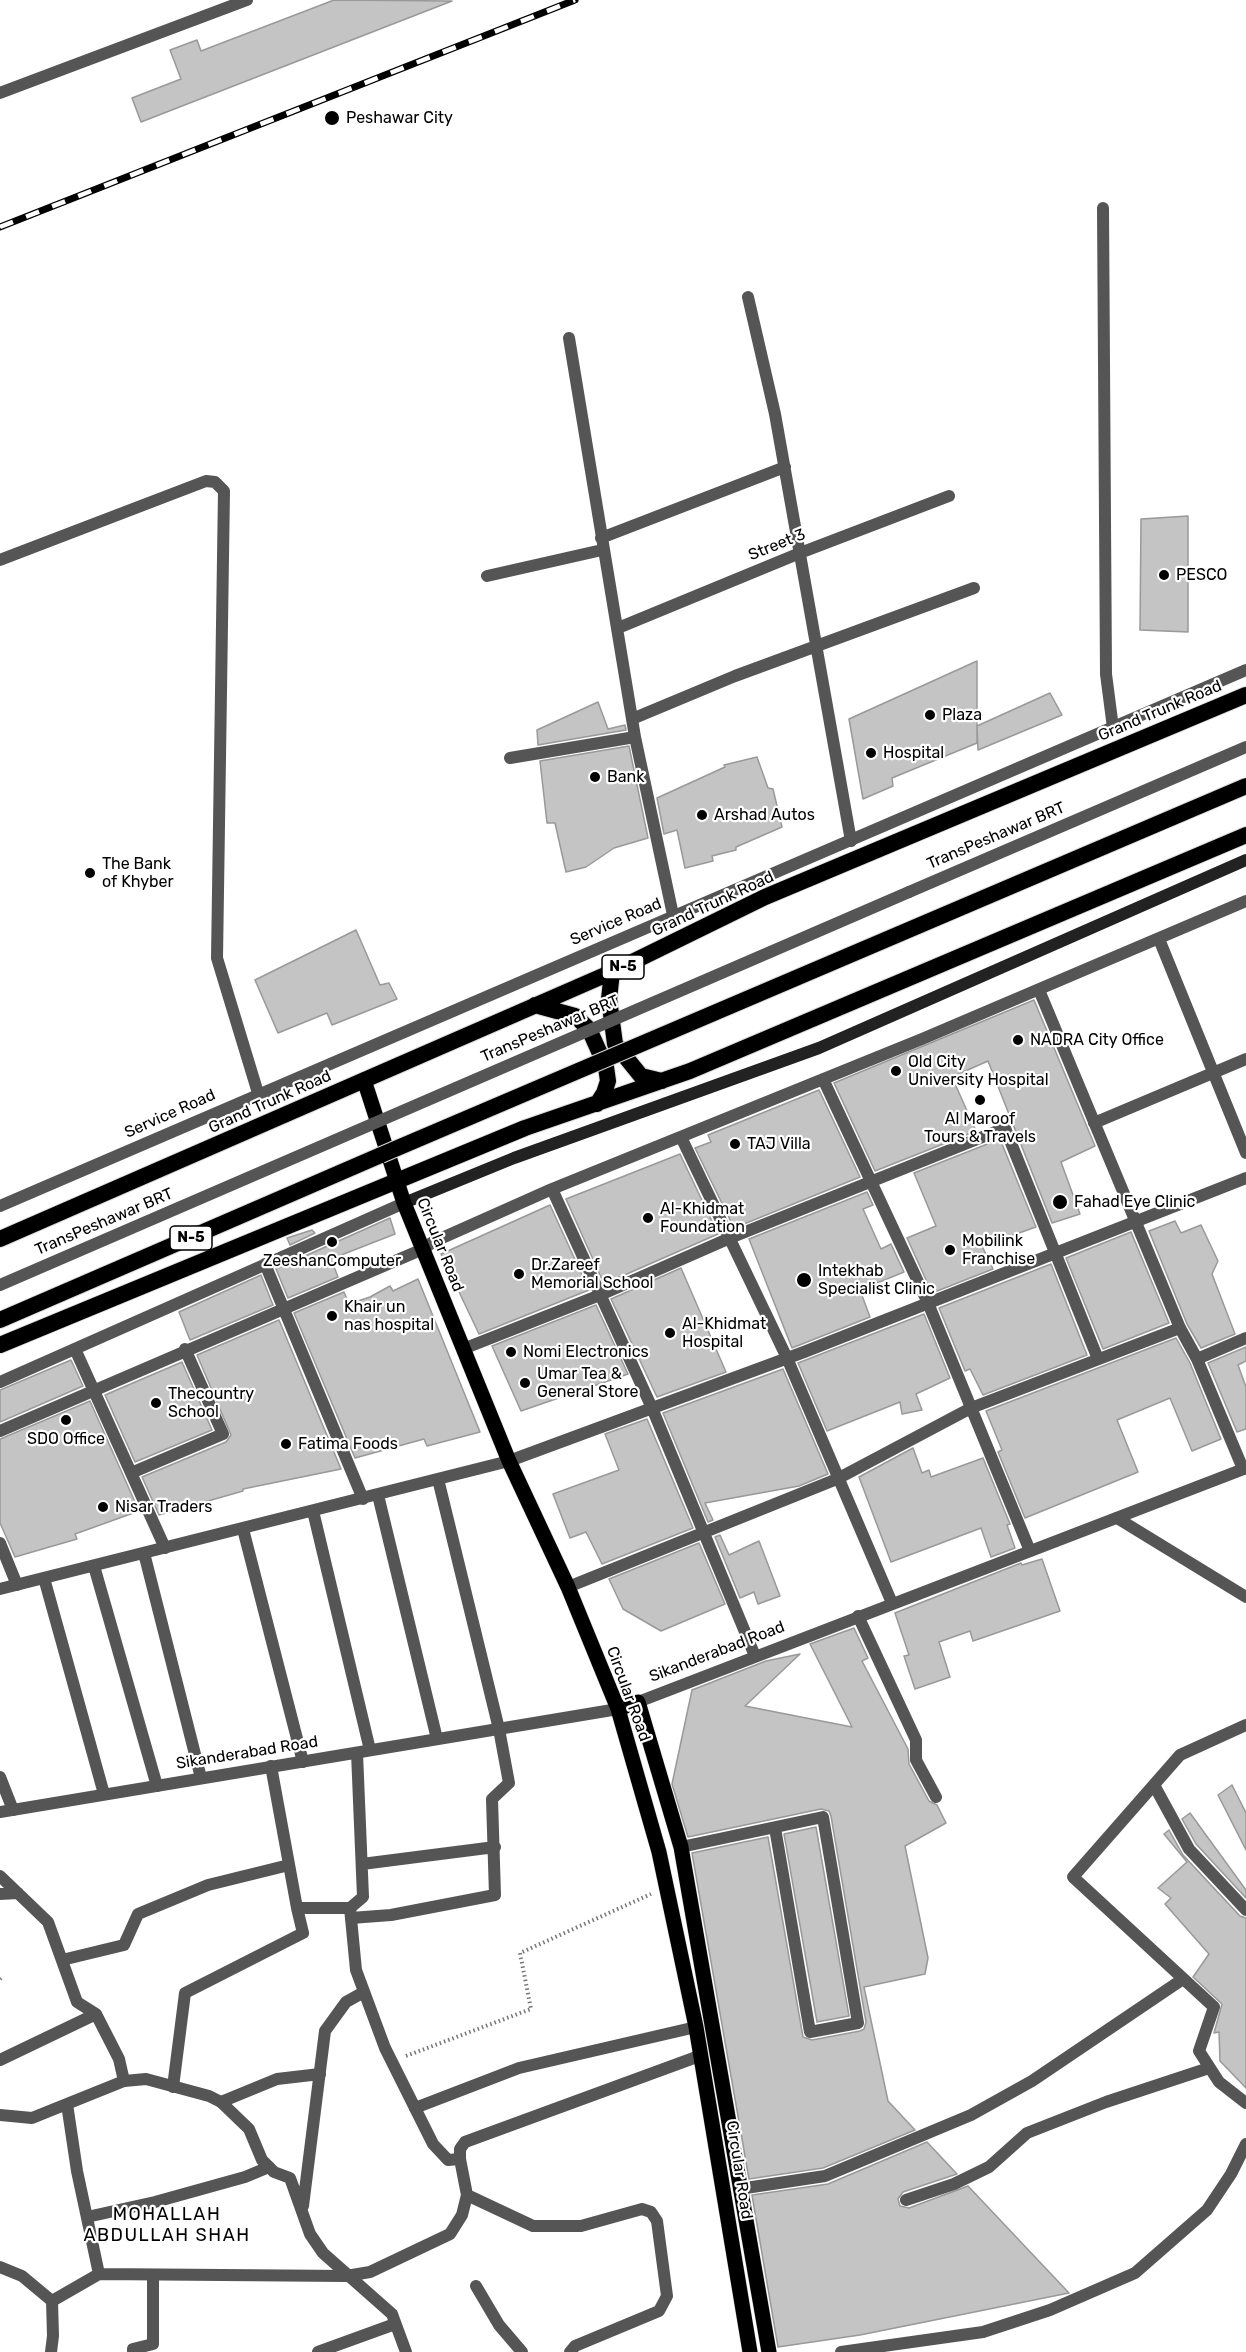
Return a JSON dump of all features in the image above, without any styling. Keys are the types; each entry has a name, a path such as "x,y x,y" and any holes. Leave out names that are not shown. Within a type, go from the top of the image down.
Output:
{"highway":[{"name":"Grand Trunk Road","path":"0,1239 612,972 765,897 1246,695"},
{"name":"N-5","path":"0,1320 1246,786"},
{"path":"0,1345 525,1128 662,1081 1246,835"},
{"path":"612,972 609,999 615,1044 640,1076 662,1081"},
{"path":"535,1005 575,1016 589,1029 602,1057 608,1081 597,1104"}],"main road":[{"path":"404,1203 514,1158 819,1048 1246,860"},
{"name":"Circular Road","path":"364,1080 404,1203 509,1461 568,1587 618,1709 666,1888 702,2055 750,2352"},
{"path":"638,1702 681,1847 769,2352"},
{"name":"Sikanderabad Road","path":"618,1709 638,1702"}],"street":[{"path":"0,93 247,0"},
{"path":"1103,208 1106,674 1113,728"},
{"path":"748,297 785,467 851,841"},
{"path":"569,338 635,737 673,915"},
{"path":"487,576 602,544 785,467"},
{"path":"0,560 206,481 215,482 224,491 217,958 258,1093"},
{"name":"Street 3","path":"618,628 800,552 949,495"},
{"path":"632,719 817,646 974,588"},
{"name":"Service Road","path":"0,1206 258,1093 1246,670"},
{"path":"510,758 635,737"},
{"name":"TransPeshawar BRT","path":"0,1285 1246,747"},
{"path":"0,1431 185,1349 423,1249 433,1242 552,1190 1039,990 1246,902"},
{"path":"1159,939 1246,1153"},
{"path":"1039,990 1180,1328 1197,1359 1245,1469"},
{"path":"1094,1123 1246,1059"},
{"path":"823,1079 928,1303 1030,1551"},
{"path":"463,1349 600,1295 730,1238 1005,1128 1057,1251 1098,1359"},
{"path":"681,1137 787,1358 892,1603"},
{"path":"0,1589 509,1461 787,1358 1246,1178"},
{"path":"552,1190 652,1408 755,1656"},
{"path":"0,1382 404,1203"},
{"path":"265,1264 363,1499"},
{"path":"568,1587 837,1479 971,1408 1180,1328"},
{"path":"1197,1359 1246,1338"},
{"path":"75,1349 165,1548"},
{"path":"131,1473 223,1434 185,1349"},
{"name":"Sikanderabad Road","path":"638,1702 1245,1469"},
{"path":"297,1908 392,1915 495,1895 492,1799 509,1783 499,1729 438,1479"},
{"path":"378,1495 437,1739"},
{"path":"313,1511 370,1750"},
{"path":"1118,1518 1246,1597"},
{"path":"243,1528 303,1762"},
{"path":"0,1543 17,1585"},
{"path":"144,1553 201,1778"},
{"path":"94,1566 157,1786"},
{"path":"44,1578 104,1794"},
{"path":"858,1616 916,1740 916,1760 936,1797"},
{"name":"Sikanderabad Road","path":"0,1812 618,1709"},
{"path":"1246,1725 1180,1755 1073,1877 1214,2007 1199,2051 1219,2082 1246,2103"},
{"path":"357,1752 363,1897 351,1913 356,1970 392,2062 434,2144 448,2160 460,2159"},
{"path":"173,2087 185,1993 303,1933 271,1766"},
{"path":"0,1777 13,1810"},
{"path":"1154,1785 1189,1849 1246,1910"},
{"path":"681,1847 823,1817 858,2023 810,2032 775,1828"},
{"path":"362,1864 495,1847"},
{"path":"62,1960 124,1945 138,1914 208,1885 289,1865"},
{"path":"0,1876 48,1922 77,2002 96,2014 119,2059 124,2082"},
{"path":"0,1894 18,1893"},
{"path":"739,2189 825,2176 971,2115 1032,2081 1183,1979"},
{"path":"302,2210 325,2031 346,2002 364,1992"},
{"path":"0,2060 96,2014"},
{"path":"416,2108 519,2068 696,2027"},
{"path":"52,2301 99,2274 346,2276 370,2272 450,2234 462,2215 467,2195 460,2159 460,2149 465,2142 702,2055"},
{"path":"906,2200 954,2184 989,2167 1027,2133 1106,2102 1209,2068"},
{"path":"221,2102 278,2079 320,2074"},
{"path":"0,2115 32,2118 124,2082 146,2079 221,2102 249,2129 262,2160 269,2167 290,2178 310,2234 323,2253 346,2276 392,2314 406,2352"},
{"path":"67,2104 99,2274"},
{"path":"841,2352 982,2332 1050,2310 1135,2273 1207,2210 1231,2174 1246,2144"},
{"path":"87,2217 155,2202 245,2177 269,2167"},
{"path":"467,2195 533,2226 581,2226 642,2209 651,2212 657,2220 667,2296 659,2311 575,2346 570,2352"},
{"path":"0,2267 22,2276 52,2301 54,2336 51,2352"},
{"path":"133,2352 133,2349 153,2344 153,2275"},
{"path":"476,2286 499,2325 521,2352"},
{"path":"318,2352 395,2324"}],"path":[{"path":"392,2062 531,2009 520,1953 666,1888"}],"building":[{"path":"334,0 452,1 141,122 132,98 181,79 170,50 197,40 201,51"},
{"name":"PESCO","path":"1188,516 1188,632 1140,630 1141,519"},
{"name":"Plaza","path":"977,661 977,743 892,778 893,786 863,799 849,719"},
{"name":"Plaza","path":"1050,693 1062,715 978,750 977,726"},
{"path":"598,702 608,729 625,725 626,730 538,745 537,730"},
{"name":"Bank","path":"629,746 648,838 614,848 586,867 566,872 555,823 547,823 540,761"},
{"path":"757,757 768,788 773,789 782,827 736,847 736,850 712,856 713,861 685,868 677,830 664,834 657,798 725,767 724,765"},
{"path":"356,930 380,985 389,983 397,999 332,1025 327,1013 278,1033 255,980"},
{"path":"1034,1000 1095,1146 1061,1162 1080,1214 1052,1223 988,1061 952,1077 976,1131 875,1171 834,1083"},
{"path":"819,1090 860,1177 734,1228 695,1148 711,1142 708,1135"},
{"path":"1000,1139 1036,1227 982,1246 993,1269 932,1293 907,1238 936,1226 914,1173"},
{"name":"Al-Khidmat Foundation","path":"680,1154 718,1234 604,1284 566,1199"},
{"path":"867,1192 873,1205 863,1209 881,1249 891,1244 904,1272 860,1290 870,1317 792,1348 749,1239"},
{"name":"Dr.Zareef Memorial School","path":"550,1205 589,1290 479,1334 441,1254"},
{"path":"390,1218 395,1234 331,1259 338,1277 288,1298 276,1269"},
{"path":"1175,1221 1181,1233 1201,1225 1218,1261 1212,1274 1235,1334 1201,1348 1187,1324 1149,1231"},
{"path":"312,1230 315,1233 290,1245 287,1238"},
{"path":"1131,1232 1169,1323 1103,1349 1066,1258"},
{"path":"1051,1264 1087,1355 983,1395 970,1369 965,1371 939,1308"},
{"name":"Al-Khidmat Hospital","path":"681,1268 726,1372 657,1397 611,1299"},
{"path":"261,1275 273,1305 190,1340 179,1312"},
{"path":"418,1279 480,1432 427,1446 424,1439 355,1458 294,1313 344,1292 349,1304 370,1297 390,1286 393,1291"},
{"path":"596,1305 628,1374 521,1411 492,1346"},
{"path":"924,1314 950,1378 916,1394 922,1410 902,1414 900,1402 827,1431 798,1363"},
{"path":"279,1320 341,1469 243,1489 243,1491 159,1515 142,1477 226,1442 231,1435 197,1355"},
{"path":"1176,1338 1190,1363 1221,1439 1192,1451 1170,1398 1117,1420 1138,1472 1025,1518 998,1452 1002,1450 986,1411"},
{"path":"1246,1347 1246,1361 1238,1365 1246,1387 1246,1429 1237,1432 1208,1363"},
{"path":"71,1360 83,1386 0,1422 0,1390"},
{"name":"Thecountry School","path":"182,1362 212,1430 135,1462 105,1395"},
{"path":"783,1369 828,1474 799,1486 705,1503 713,1520 708,1522 663,1413"},
{"path":"90,1401 139,1511 75,1534 77,1539 15,1557 0,1523 0,1439"},
{"path":"647,1419 693,1528 602,1564 586,1532 570,1538 553,1494 619,1470 605,1434"},
{"path":"913,1448 922,1473 929,1470 931,1477 983,1458 1010,1524 1007,1525 1015,1548 991,1557 981,1528 891,1562 859,1477"},
{"path":"720,1535 729,1555 759,1541 780,1596 758,1604 754,1592 740,1598 715,1537"},
{"path":"699,1543 725,1604 661,1631 623,1609 609,1579"},
{"path":"1042,1559 1060,1611 973,1641 970,1631 939,1642 950,1677 915,1689 904,1656 909,1655 895,1613 1021,1563 1022,1565"},
{"path":"854,1628 868,1658 862,1661 908,1749 909,1764 929,1801 937,1805 946,1823 905,1846 928,1958 925,1974 864,1987 888,2101 915,2130 823,2168 749,2179 692,1853 768,1837 803,2037 812,2040 860,2031 864,2029 866,2022 831,1816 829,1811 821,1809 688,1837 672,1784 692,1690 766,1661 800,1654 745,1706 852,1727 810,1644"},
{"path":"1232,1785 1246,1813 1246,1850 1218,1795"},
{"path":"1190,1813 1246,1890 1246,1898 1196,1844 1182,1819"},
{"path":"816,1827 849,2016 817,2022 784,1834"},
{"path":"1169,1830 1183,1855 1240,1916 1246,1918 1246,2088 1220,2061 1219,2032 1214,2033 1222,2004 1193,1977 1209,1954 1165,1904 1171,1898 1158,1888 1187,1862 1164,1834"},
{"path":"927,2142 957,2174 903,2192 898,2199 900,2206 909,2208 968,2186 1069,2293 860,2335 778,2347 752,2195 828,2184"}],"railway":[{"path":"0,227 575,0"}],"place":[{"name":"Peshawar City","path":"332,118"},
{"name":"PESCO","path":"1164,575"},
{"name":"Plaza","path":"930,715"},
{"name":"Hospital","path":"871,753"},
{"name":"Bank","path":"595,777"},
{"name":"Arshad Autos","path":"702,815"},
{"name":"The Bank of Khyber","path":"90,873"},
{"name":"NADRA City Office","path":"1018,1040"},
{"name":"Old City University Hospital","path":"896,1071"},
{"name":"Al Maroof Tours & Travels","path":"980,1100"},
{"name":"TAJ Villa","path":"735,1144"},
{"name":"Fahad Eye Clinic","path":"1060,1202"},
{"name":"Al-Khidmat Foundation","path":"648,1218"},
{"name":"ZeeshanComputer","path":"332,1242"},
{"name":"Mobilink Franchise","path":"950,1250"},
{"name":"Dr.Zareef Memorial School","path":"519,1274"},
{"name":"Intekhab Specialist Clinic","path":"804,1280"},
{"name":"Khair un nas hospital","path":"332,1316"},
{"name":"Al-Khidmat Hospital","path":"670,1333"},
{"name":"Nomi Electronics","path":"511,1352"},
{"name":"Umar Tea & General Store","path":"525,1383"},
{"name":"Thecountry School","path":"156,1403"},
{"name":"SDO Office","path":"66,1420"},
{"name":"Fatima Foods","path":"286,1444"},
{"name":"Nisar Traders","path":"103,1507"}],"district":[{"name":"MOHALLAH ABDULLAH SHAH","path":"167,2225"}]}
